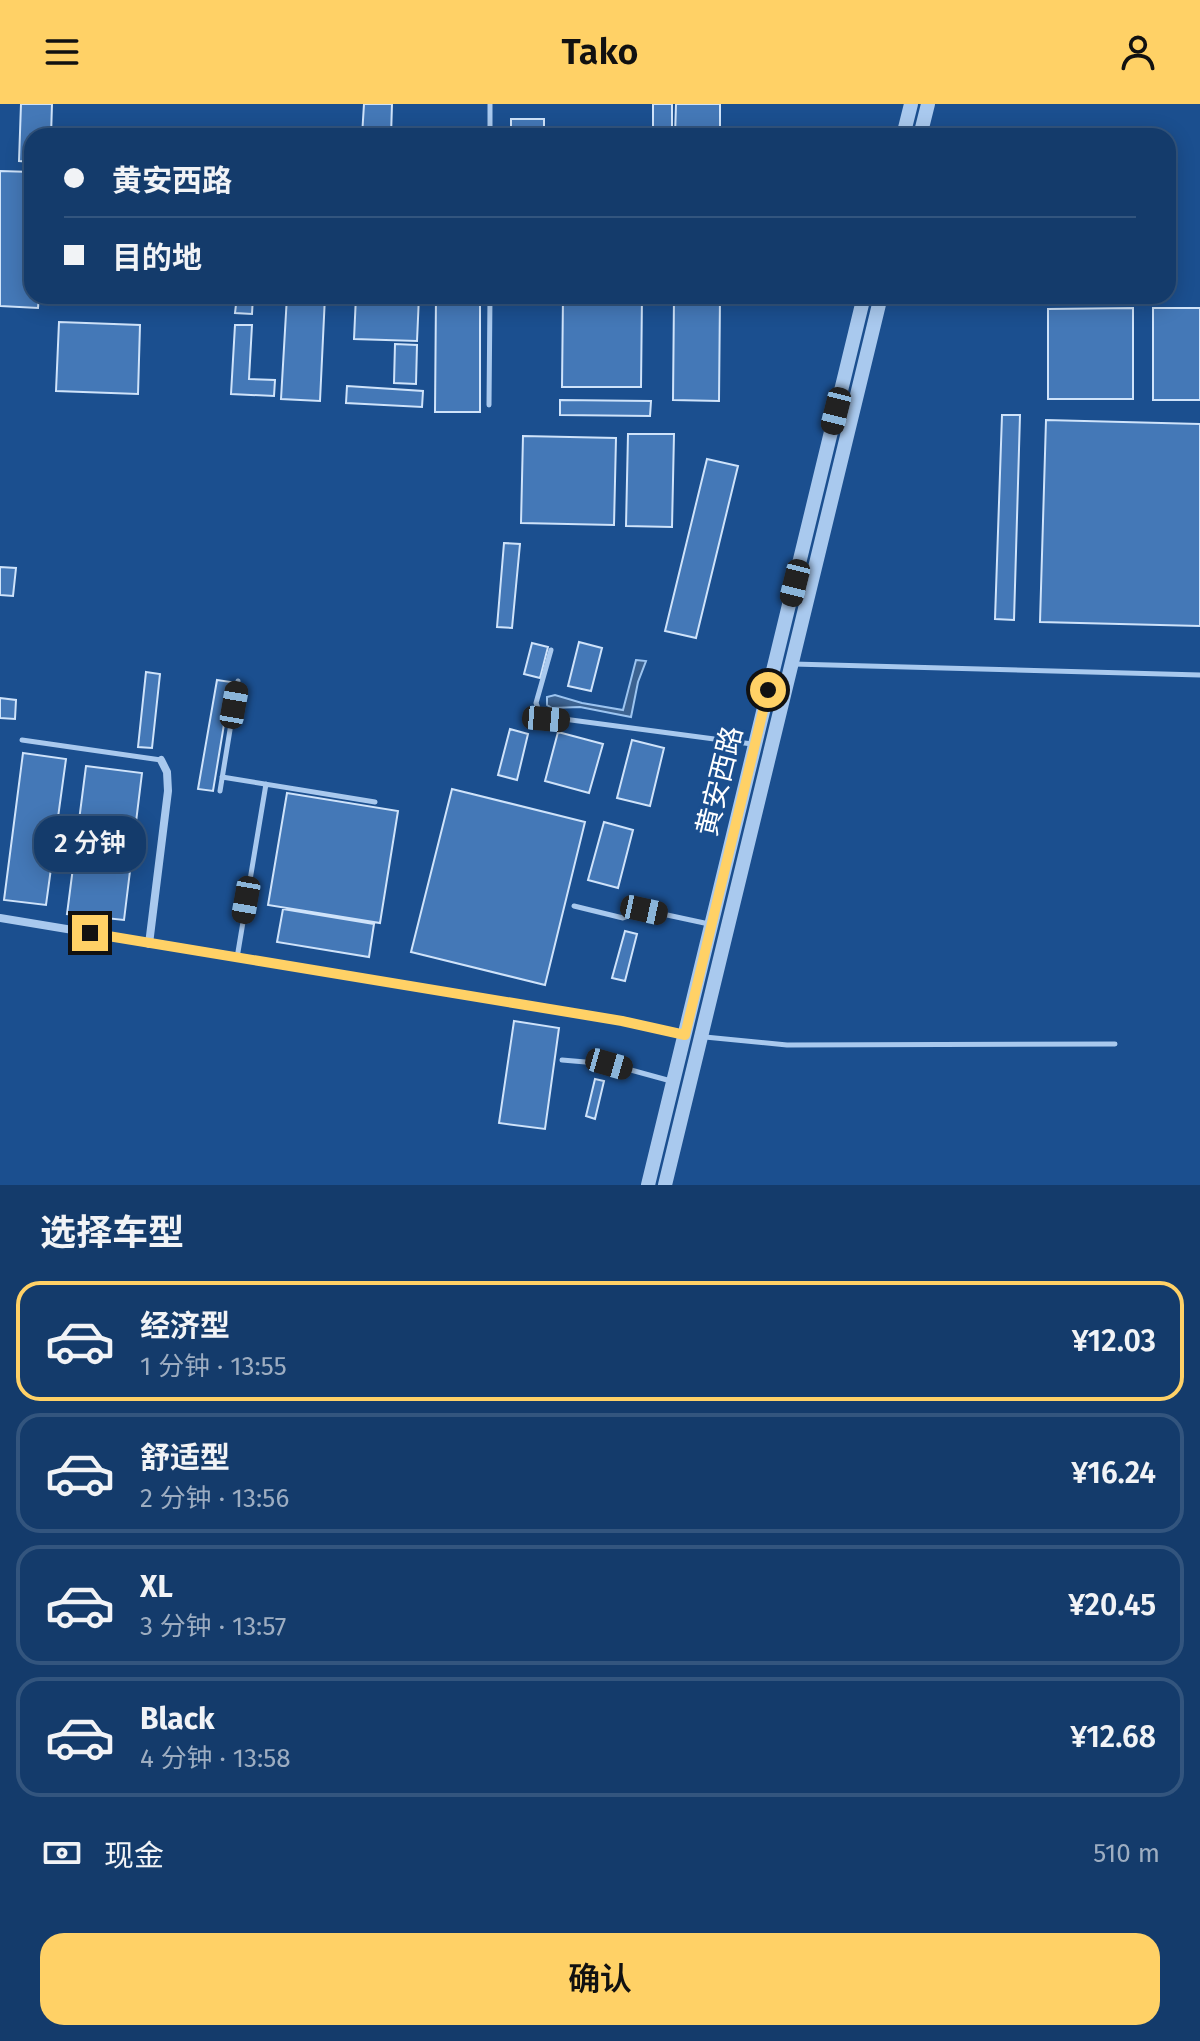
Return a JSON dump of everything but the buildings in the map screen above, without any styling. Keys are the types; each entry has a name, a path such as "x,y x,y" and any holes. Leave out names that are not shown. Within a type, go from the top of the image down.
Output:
{"street":[{"path":"905,128 911,104"},
{"path":"922,128 928,104"},
{"name":"黄安西路","path":"648,1185 862,304"},
{"name":"黄安西路","path":"665,1185 879,304"},
{"path":"149,944 168,791 167,772 161,760"},
{"path":"0,918 622,1021 685,1035"}],"lane":[{"path":"490,104 490,128"},
{"path":"489,405 490,304"},
{"path":"551,650 536,703 541,716 755,744"},
{"path":"792,664 1200,675"},
{"path":"220,791 238,681"},
{"path":"22,740 161,760"},
{"path":"222,777 375,802"},
{"path":"237,959 266,784"},
{"path":"574,906 623,918 644,910 711,924"},
{"path":"701,1037 787,1045 1115,1044"},
{"path":"562,1060 609,1064 673,1082"}],"water":[{"path":"636,660 646,661 631,717 580,707 552,708 547,705 547,697 555,695 623,710"}],"route":[{"path":"90,933 622,1021 685,1035 768,690"}]}
